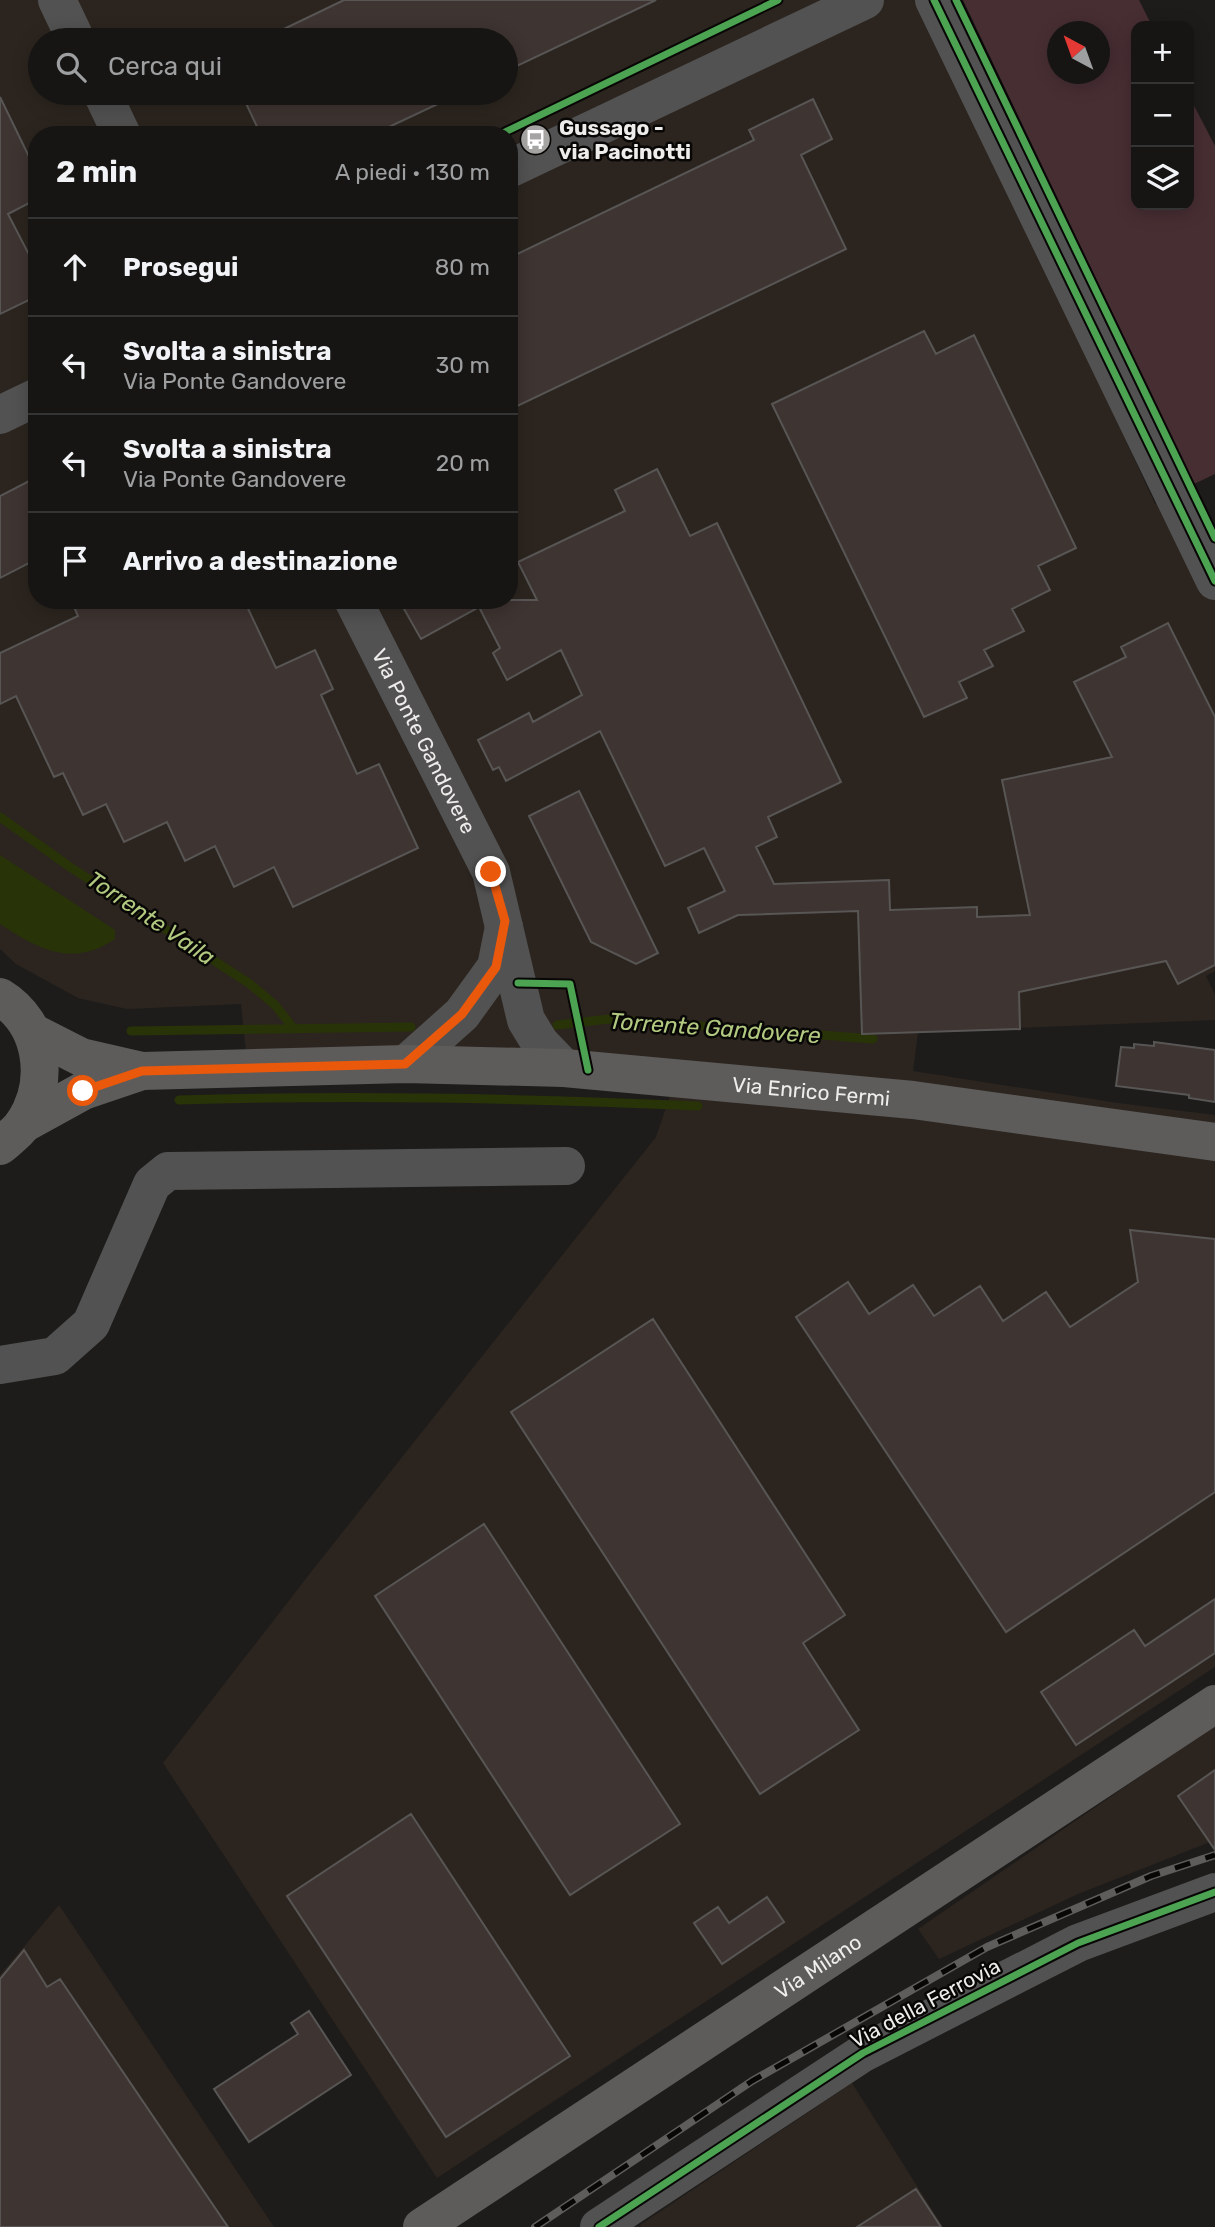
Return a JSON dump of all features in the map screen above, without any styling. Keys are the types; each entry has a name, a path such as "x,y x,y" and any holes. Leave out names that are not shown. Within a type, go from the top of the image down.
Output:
{"main road":[{"path":"0,996 12,1004 32,1032 41,1063 37,1095 11,1135"},
{"path":"32,1032 81,1057 142,1071"},
{"name":"Via Enrico Fermi","path":"142,1071 405,1064 564,1068 913,1100 1215,1142"},
{"path":"11,1135 83,1091 142,1071"},
{"name":"Via Milano","path":"422,2227 1215,1704"}],"street":[{"path":"57,0 70,28"},
{"path":"518,165 865,0"},
{"path":"934,0 1215,580"},
{"path":"108,105 118,126"},
{"path":"0,415 28,401"},
{"name":"Via Ponte Gandovere","path":"358,609 491,872 505,921 526,1020 540,1043 564,1068"},
{"name":"Via Ponte Gandovere","path":"405,1064 462,1014 496,967 505,921"},
{"path":"0,1161 11,1135"},
{"path":"0,1365 55,1356 91,1324 152,1184 168,1171 566,1166"},
{"name":"Via della Ferrovia","path":"599,2227 863,2053 1078,1943 1215,1892"}],"shaded area":[{"path":"0,0 918,0 1018,206 1155,504 1194,484 1215,527 1215,971 1206,976 1215,995 1215,1020 918,1032 913,1071 1118,1103 1215,1115 1215,1667 437,2178 163,1763 656,1137 679,1070 247,1061 241,1004 127,1009 78,998 16,964 0,949"},
{"path":"963,0 1139,0 1150,21 1131,21 1131,210 1194,210 1194,106 1215,146 1215,474 1194,484"},
{"path":"0,855 115,930 115,939 99,948 70,954 56,952 28,941 0,924"},
{"path":"1215,1725 1215,1840 1078,1894 939,1959 918,1929"},
{"path":"59,1905 274,2227 0,2227 0,1975"},
{"path":"852,2083 943,2227 641,2227 640,2225"}],"building":[{"path":"344,0 656,0 518,65 518,28 286,28"},
{"path":"0,97 28,155 28,204 8,214 28,253 28,300 0,314"},
{"path":"813,99 832,139 801,155 846,249 518,406 518,254 754,140 749,130"},
{"path":"247,105 436,105 391,126 257,126"},
{"path":"924,331 936,354 974,335 1076,548 1038,566 1050,590 1012,609 1024,631 984,650 993,666 959,682 967,698 924,717 772,404"},
{"path":"657,469 690,536 717,523 841,782 768,817 777,837 756,847 774,884 889,880 890,910 977,907 977,917 1030,915 1002,780 1112,757 1074,682 1126,657 1121,647 1168,623 1215,717 1215,965 1178,984 1166,961 1019,992 1020,1029 862,1034 858,911 738,915 699,933 688,908 725,891 704,848 665,866 600,731 506,781 499,767 493,770 478,740 529,713 533,722 582,695 561,650 507,680 493,653 500,648 480,609 518,609 518,600 537,600 518,562 625,511 615,490"},
{"path":"28,482 28,564 0,578 0,496"},
{"path":"75,609 248,609 276,668 315,650 333,689 321,695 357,774 379,764 418,848 293,907 274,867 234,887 215,846 185,861 167,822 124,842 106,804 83,815 63,773 54,777 16,696 0,704 0,653 78,616"},
{"path":"404,609 475,609 421,639"},
{"path":"579,791 658,953 636,964 591,942 529,816"},
{"path":"1154,1042 1215,1050 1215,1102 1189,1098 1189,1095 1116,1086 1121,1047 1134,1048 1134,1044 1154,1046"},
{"path":"1130,1230 1215,1239 1215,1492 1006,1632 796,1317 848,1282 869,1314 913,1285 934,1316 980,1286 1003,1321 1046,1292 1070,1327 1138,1282"},
{"path":"653,1319 845,1615 803,1643 859,1730 760,1794 511,1412"},
{"path":"484,1524 680,1824 570,1895 375,1596"},
{"path":"1215,1599 1215,1653 1076,1745 1041,1692 1134,1630 1145,1646"},
{"path":"1215,1770 1215,1850 1178,1796"},
{"path":"411,1814 570,2056 446,2137 287,1896"},
{"path":"767,1897 784,1922 722,1964 694,1923 718,1907 729,1923"},
{"path":"24,1950 47,1987 60,1979 228,2227 0,2227 0,1979"},
{"path":"309,2011 351,2075 249,2142 214,2089 298,2034 291,2023"},
{"path":"916,2189 941,2227 857,2227"}],"waterway":[{"name":"Torrente Vaila","path":"0,817 70,867 250,984 275,1005 294,1029"},
{"name":"Torrente Gandovere","path":"557,1025 609,1019 873,1039"},
{"name":"Torrente Gandovere","path":"131,1031 411,1027"},
{"path":"179,1100 438,1098 698,1106"}],"railway":[{"path":"535,2227 752,2081 987,1947 1151,1876 1215,1855"}],"cycle path":[{"path":"518,126 778,0"},
{"path":"934,0 1215,581"},
{"path":"956,0 1215,538"},
{"path":"518,983 570,984 588,1070"},
{"path":"599,2227 863,2053 1078,1943 1215,1892"}],"place":[{"name":"Gussago - via Pacinotti","path":"536,139"}],"route":[{"path":"83,1091 142,1071 405,1064 462,1014 496,967 505,921 491,872"}]}
